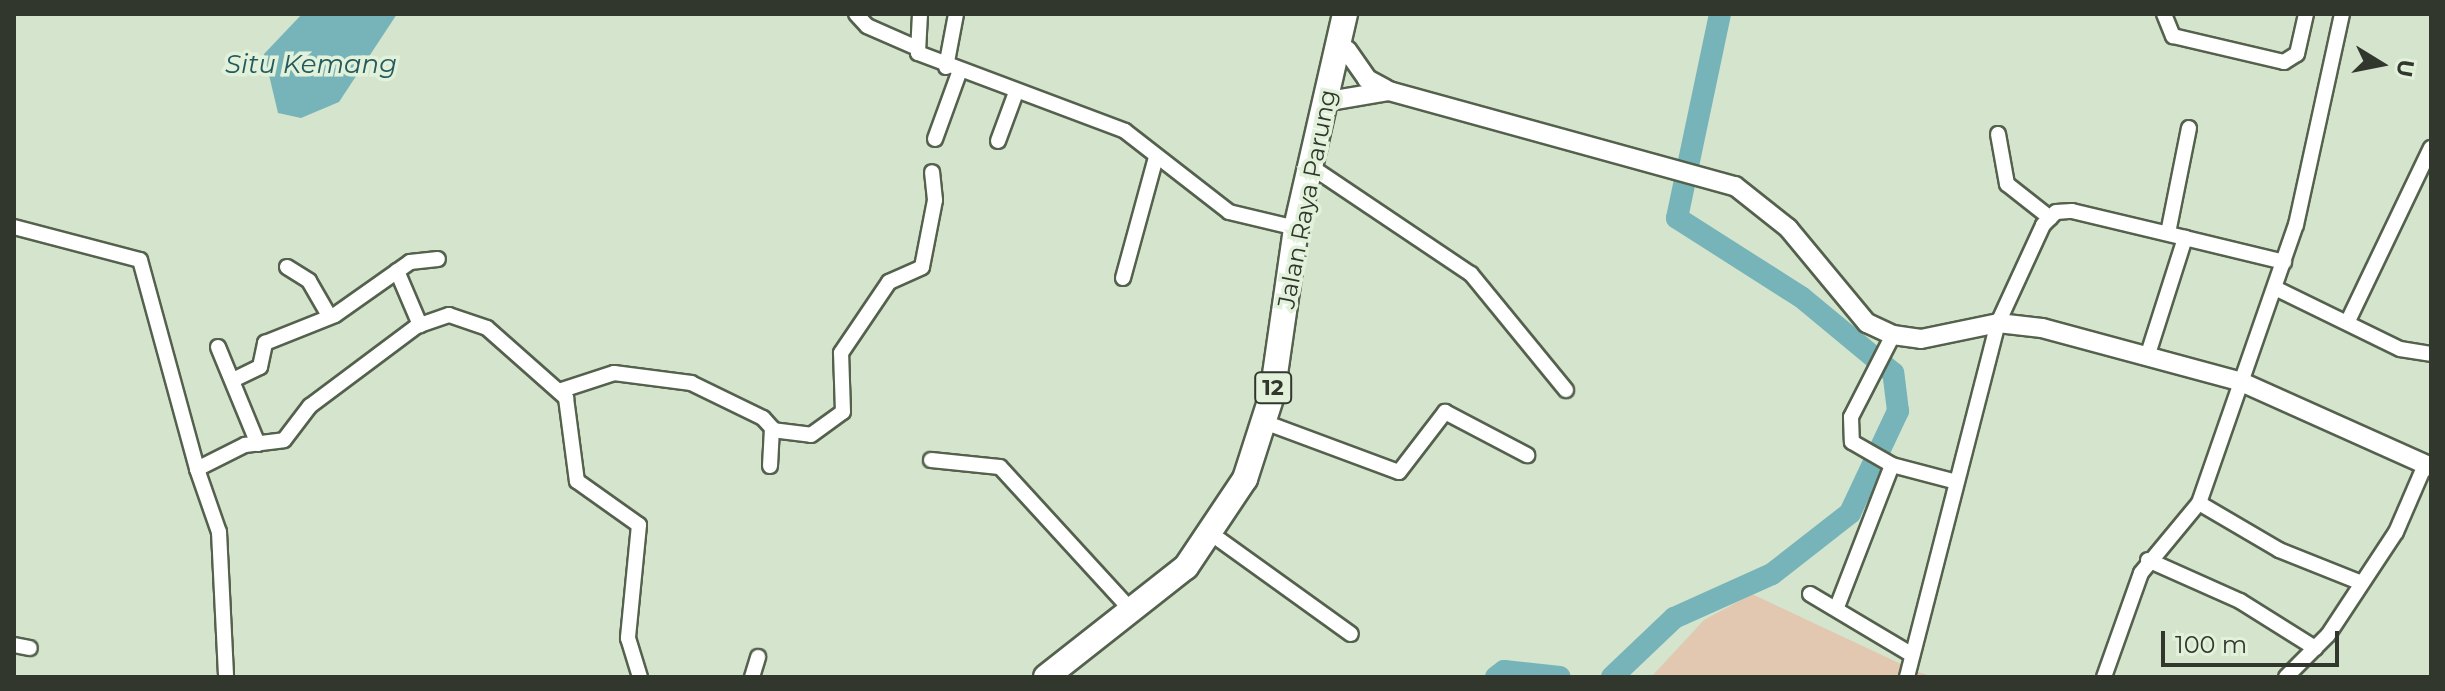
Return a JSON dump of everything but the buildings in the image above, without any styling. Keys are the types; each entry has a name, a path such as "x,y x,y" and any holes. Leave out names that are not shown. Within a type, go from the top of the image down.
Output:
{"highway":[{"name":"Jalan Raya Parung","path":"1068,668 1133,612 1218,530 1245,479 1272,395 1296,228 1345,14"},
{"name":"Jalan Raya Parung","path":"1046,677 1068,668 1193,574 1220,540 1255,482 1275,426 1319,172 1355,14"}],"street":[{"path":"856,14 867,26 915,47 953,70 1015,95 1125,131 1229,212 1296,228"},
{"path":"915,47 920,14"},
{"path":"935,139 953,70 956,14"},
{"path":"2164,14 2173,36 2284,62 2297,54 2306,14"},
{"path":"2104,677 2148,560 2199,503 2239,381 2284,262 2342,14"},
{"path":"1347,50 1367,79 1389,91 1673,170 1707,176 1762,202 1888,343"},
{"path":"1335,100 1353,91 1389,91"},
{"path":"998,141 1015,95"},
{"path":"2168,233 2189,128"},
{"path":"1998,134 2007,184 2050,218"},
{"path":"2348,321 2431,148"},
{"path":"1123,278 1156,157"},
{"path":"559,391 614,373 691,383 759,415 772,430 811,435 843,412 841,353 889,282 922,267 935,200 932,172"},
{"path":"1319,172 1471,274 1566,390"},
{"path":"1907,677 1909,653 1953,481 1998,323 2050,218 2072,211 2284,262"},
{"path":"14,227 140,260 197,469 219,532 226,677"},
{"path":"2148,354 2185,238"},
{"path":"233,380 260,367 265,343 329,315 397,271 438,259"},
{"path":"287,267 309,281 329,315"},
{"path":"397,271 420,325"},
{"path":"2275,288 2400,349 2431,354"},
{"path":"197,469 258,444 284,440 310,406 420,325 468,317 559,391 569,407 577,481 642,531 628,638 640,677"},
{"path":"1888,343 1998,323 2148,354 2239,381 2428,466 2396,532 2362,583 2315,648 2286,677"},
{"path":"1888,343 1869,378 1849,430 1870,455 1953,481"},
{"path":"218,347 258,444"},
{"path":"1275,426 1399,472 1445,412 1527,455"},
{"path":"770,466 772,430"},
{"path":"931,460 1000,467 1133,612"},
{"path":"1837,607 1892,464"},
{"path":"2199,503 2279,550 2362,583"},
{"path":"1220,540 1351,634"},
{"path":"2148,560 2240,601 2315,648"},
{"path":"1810,594 1837,607 1909,653"},
{"path":"14,645 30,648"},
{"path":"752,677 758,657"}],"shaded area":[{"path":"1752,594 1934,677 1651,677 1704,620"}],"water":[{"name":"Situ Kemang","path":"302,14 397,14 339,102 301,118 278,113 264,54"}],"waterway":[{"path":"1612,677 1674,618 1772,574 1850,513 1898,411 1893,373 1801,297 1677,218 1720,14"},
{"path":"1496,677 1504,671 1560,677"}]}
